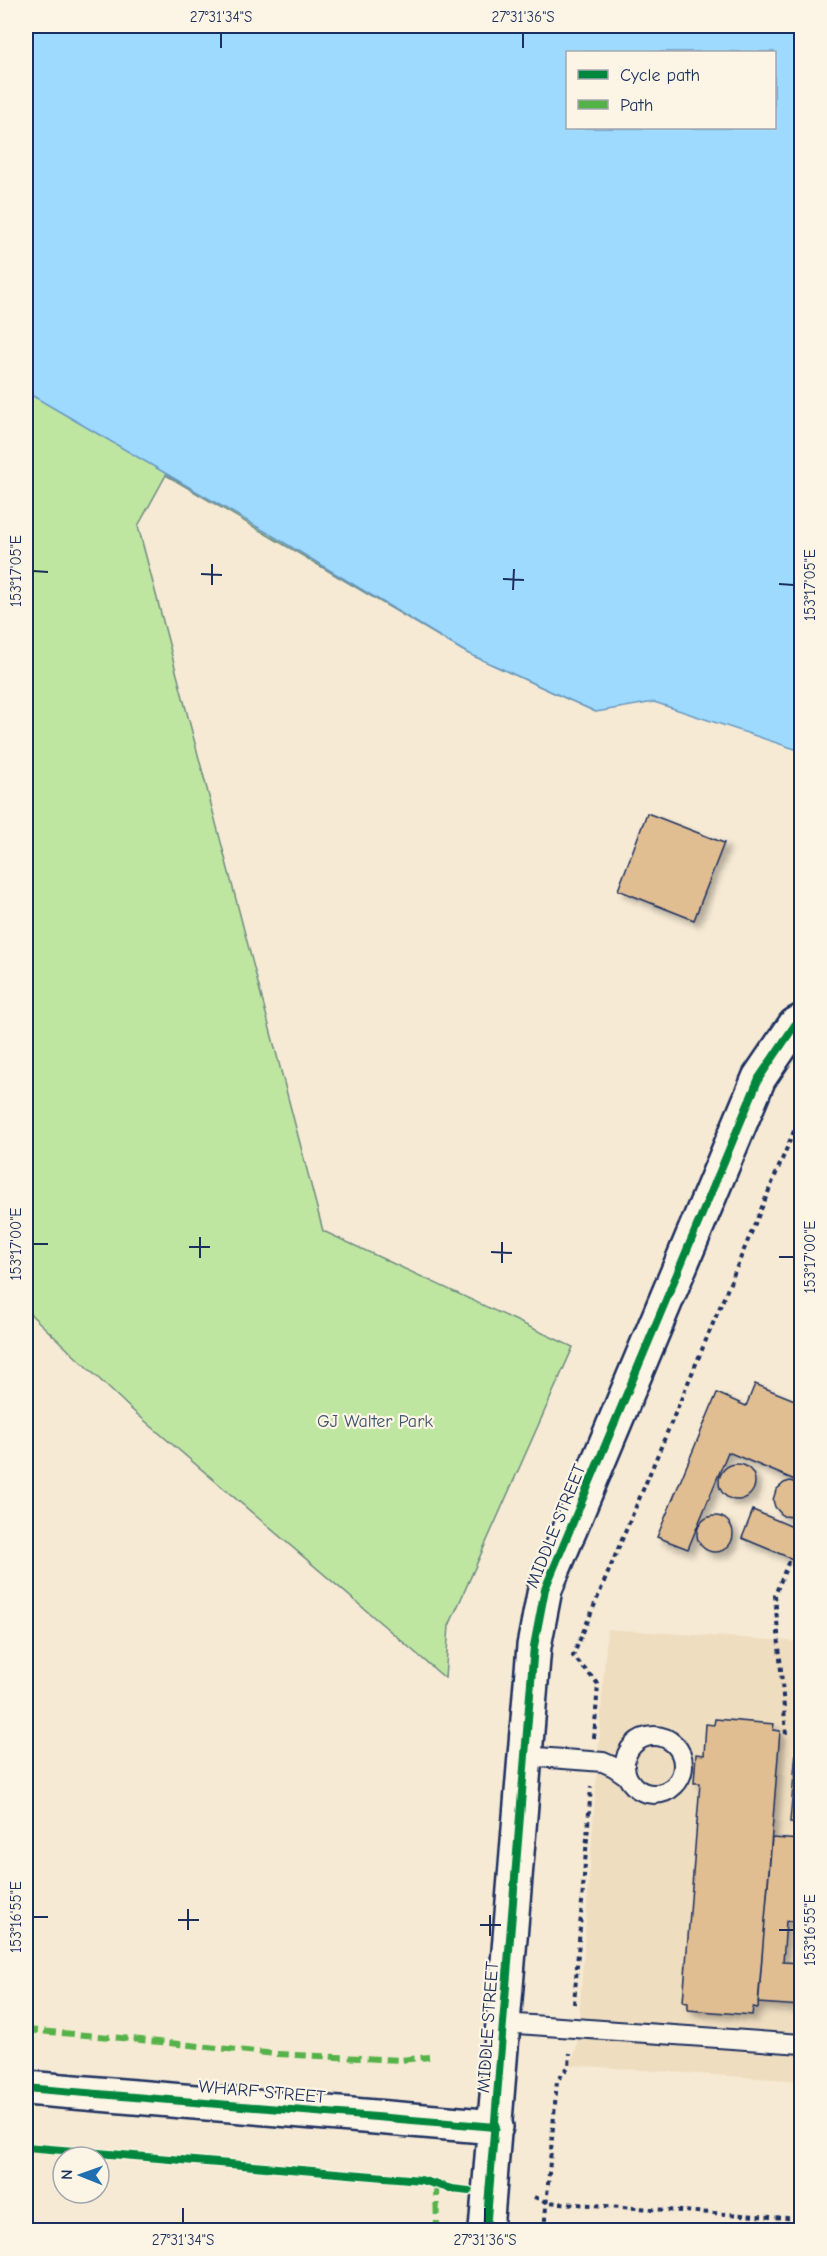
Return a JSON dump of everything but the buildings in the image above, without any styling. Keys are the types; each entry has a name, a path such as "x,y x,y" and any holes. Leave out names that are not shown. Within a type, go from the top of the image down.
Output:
{"street":[{"name":"MIDDLE STREET","path":"486,2230 534,1646 545,1588 759,1078 795,1025 801,1021"},
{"name":"WHARF STREET","path":"26,2088 496,2127"}],"lane":[{"path":"598,1762 613,1759 646,1737 666,1738 680,1751 683,1761 680,1779 666,1793 657,1795 639,1791 631,1784 627,1776 626,1757 630,1748"},
{"path":"524,1756 598,1762 614,1767 627,1776"},
{"path":"503,2023 572,2030 801,2044"}],"path":[{"path":"544,2230 557,2081 569,2066 598,1762 598,1684 573,1656 801,1112"},
{"path":"786,1734 775,1595 788,1563 798,1566 801,1557"},
{"path":"534,2197 546,2202 801,2219"}],"shaded area":[{"path":"607,1629 801,1642 801,2081 570,2065 577,2046"}],"green space":[{"name":"GJ Walter Park","path":"26,119 596,712 467,653 166,475 138,526 323,1231 573,1347 449,1626 445,1678 131,1409 26,1310"}],"water":[{"path":"26,26 801,26 801,751 654,702 596,712 467,653 273,536 26,392"}],"marked path":[{"path":"26,2030 276,2054 401,2060 429,2057"},
{"path":"436,2185 437,2230"}],"cycle path":[{"path":"486,2230 534,1646 545,1589 759,1078 795,1025 802,1021"},
{"path":"26,2088 496,2127"},
{"path":"26,2147 421,2180 452,2189 469,2191"}]}
